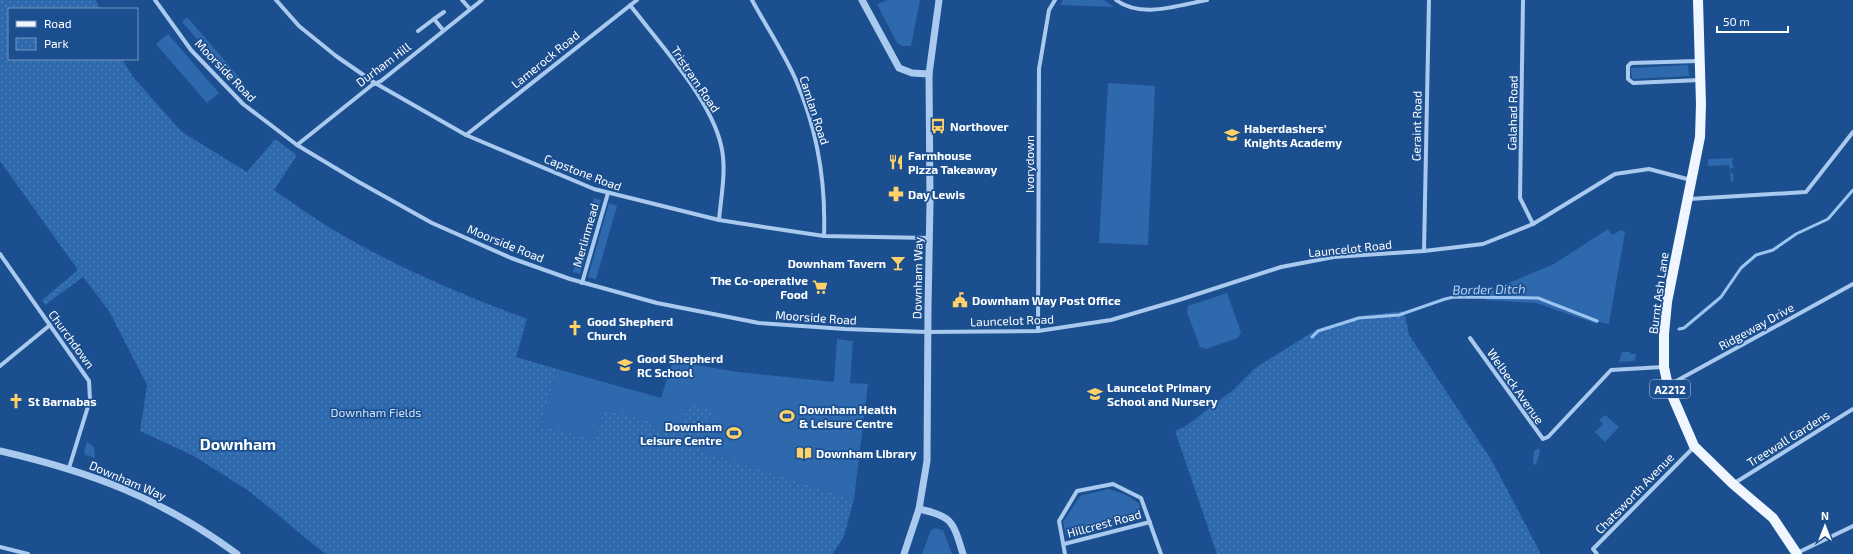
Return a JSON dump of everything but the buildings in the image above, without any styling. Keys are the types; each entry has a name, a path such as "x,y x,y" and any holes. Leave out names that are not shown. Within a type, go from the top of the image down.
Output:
{"main road":[{"name":"A2212","path":"1692,180 1700,137 1698,0"},
{"name":"Burnt Ash Lane","path":"1692,180 1667,302 1664,334 1664,367 1668,386 1694,446 1733,484 1773,518 1797,553"}],"street":[{"name":"Moorside Road","path":"155,0 191,50 227,89 243,104 297,145 432,223 511,258 582,283 657,303 759,323 845,329 927,332"},
{"name":"Capstone Road","path":"276,0 300,26 336,56 375,83 466,135 594,189 718,220 824,236 929,238"},
{"path":"462,0 470,9"},
{"name":"Durham Hill","path":"297,145 375,83 381,81 482,0"},
{"name":"Lamerock Road","path":"466,135 637,0"},
{"name":"Camlan Road","path":"752,0 795,77 815,134 822,174 825,212 824,236"},
{"path":"862,0 899,68 912,73 929,74"},
{"name":"Downham Way","path":"904,554 919,509 927,461 927,332 930,203 929,74 939,0"},
{"name":"Ivorydown","path":"1038,331 1040,69 1049,10 1055,0"},
{"path":"1116,0 1137,10 1154,9 1207,0"},
{"name":"Geraint Road","path":"1424,252 1429,0"},
{"name":"Galahad Road","path":"1523,0 1520,198 1533,224"},
{"name":"Tristram Road","path":"630,5 674,62 710,114 721,145 724,173 718,220"},
{"path":"418,31 444,12"},
{"path":"434,19 443,30"},
{"path":"1699,61 1631,63 1628,66 1628,79 1633,83 1700,80"},
{"path":"1689,199 1806,192 1853,132"},
{"name":"Launcelot Road","path":"927,332 1038,331 1112,320 1280,267 1334,257 1424,252 1483,244 1533,224 1615,174 1650,169 1692,180"},
{"name":"Merlinmead","path":"582,283 608,193"},
{"name":"Churchdown","path":"0,254 85,374 91,387 90,400 69,468"},
{"name":"Ridgeway Drive","path":"1668,386 1853,284"},
{"path":"0,366 50,325"},
{"name":"Welbeck Avenue","path":"1470,338 1543,440 1548,437 1611,370 1664,367"},
{"name":"Treewall Gardens","path":"1733,484 1853,409"},
{"name":"Chatsworth Avenue","path":"1597,554 1593,548 1694,446"},
{"name":"Downham Way","path":"0,451 69,468 121,486 171,511 212,536 237,554"},
{"name":"Hillcrest Road","path":"1065,554 1059,520 1077,491 1113,484 1142,498 1161,554"},
{"path":"919,509 940,513 948,519 956,533 963,554"},
{"name":"Hillcrest Road","path":"1064,544 1150,522"},
{"path":"1797,553 1853,526"},
{"path":"0,547 28,554"}],"green space":[{"name":"Downham Fields","path":"0,0 96,0 100,8 8,8 8,60 123,60 133,77 182,132 247,172 275,139 297,155 274,190 310,215 379,255 477,300 527,319 516,357 557,369 541,425 595,440 604,409 654,422 652,429 679,435 688,404 712,410 700,451 854,499 844,536 833,554 325,554 249,491 192,455 140,431 147,385 109,311 83,277 45,305 42,300 78,270 0,161"},
{"path":"888,0 920,0 911,46 902,46 897,43 877,4"},
{"path":"1063,0 1104,0 1114,7 1060,5"},
{"path":"187,17 239,77 234,81 182,22"},
{"path":"168,34 219,93 207,103 156,44"},
{"path":"1688,65 1689,76 1632,79 1631,68"},
{"path":"1108,83 1155,86 1148,245 1099,243"},
{"path":"1734,158 1732,160 1733,168 1730,168 1731,173 1733,173 1734,181 1731,181 1729,165 1708,166 1708,159"},
{"path":"594,198 601,200 580,274 573,272"},
{"path":"609,203 617,206 596,279 588,277"},
{"path":"1608,229 1612,235 1621,230 1625,232 1609,324 1599,322 1597,324 1536,303 1486,300 1492,290 1554,264"},
{"path":"1227,293 1241,332 1238,338 1206,349 1200,347 1187,312 1188,306"},
{"path":"1404,311 1409,335 1492,461 1541,554 1217,554 1175,431 1186,426 1233,390 1255,368 1316,330 1358,316"},
{"name":"Downham Health & Leisure Centre","path":"837,339 853,341 850,383 868,384 854,499 700,451 711,411 688,404 679,435 652,429 654,422 604,409 595,440 541,425 557,369 661,398 673,361 738,372 834,382"},
{"path":"1622,352 1636,354 1635,361 1619,362"},
{"path":"1605,415 1619,427 1605,442 1595,432 1603,424 1599,420"},
{"path":"87,442 94,447 95,458 85,455 84,451"},
{"path":"1539,448 1540,451 1536,465 1533,464 1534,451"},
{"path":"1109,489 1124,494 1139,503 1141,513 1138,519 1069,538 1066,536 1063,522 1080,496"},
{"path":"935,528 943,530 952,554 922,554 931,530"}],"waterway":[{"name":"Border Ditch","path":"1679,329 1684,328 1721,297 1741,268 1756,255 1773,250 1796,234 1828,219 1853,190"},
{"name":"Border Ditch","path":"1312,337 1318,331 1359,318 1399,315 1454,297 1538,298 1597,321"}],"place":[{"name":"Northover","path":"938,126"},
{"name":"Haberdashers' Knights Academy","path":"1232,135"},
{"name":"Farmhouse Pizza Takeaway","path":"896,162"},
{"name":"Day Lewis","path":"896,194"},
{"name":"Downham Tavern","path":"898,263"},
{"name":"The Co-operative Food","path":"820,287"},
{"name":"Downham Way Post Office","path":"960,300"},
{"name":"Good Shepherd Church","path":"575,328"},
{"name":"Good Shepherd RC School","path":"625,365"},
{"name":"Launcelot Primary School and Nursery","path":"1095,394"},
{"name":"St Barnabas","path":"16,401"},
{"name":"Downham Health & Leisure Centre","path":"787,416"},
{"name":"Downham Leisure Centre","path":"734,433"},
{"name":"Downham Library","path":"804,453"}],"district":[{"name":"Downham","path":"238,443"}]}
